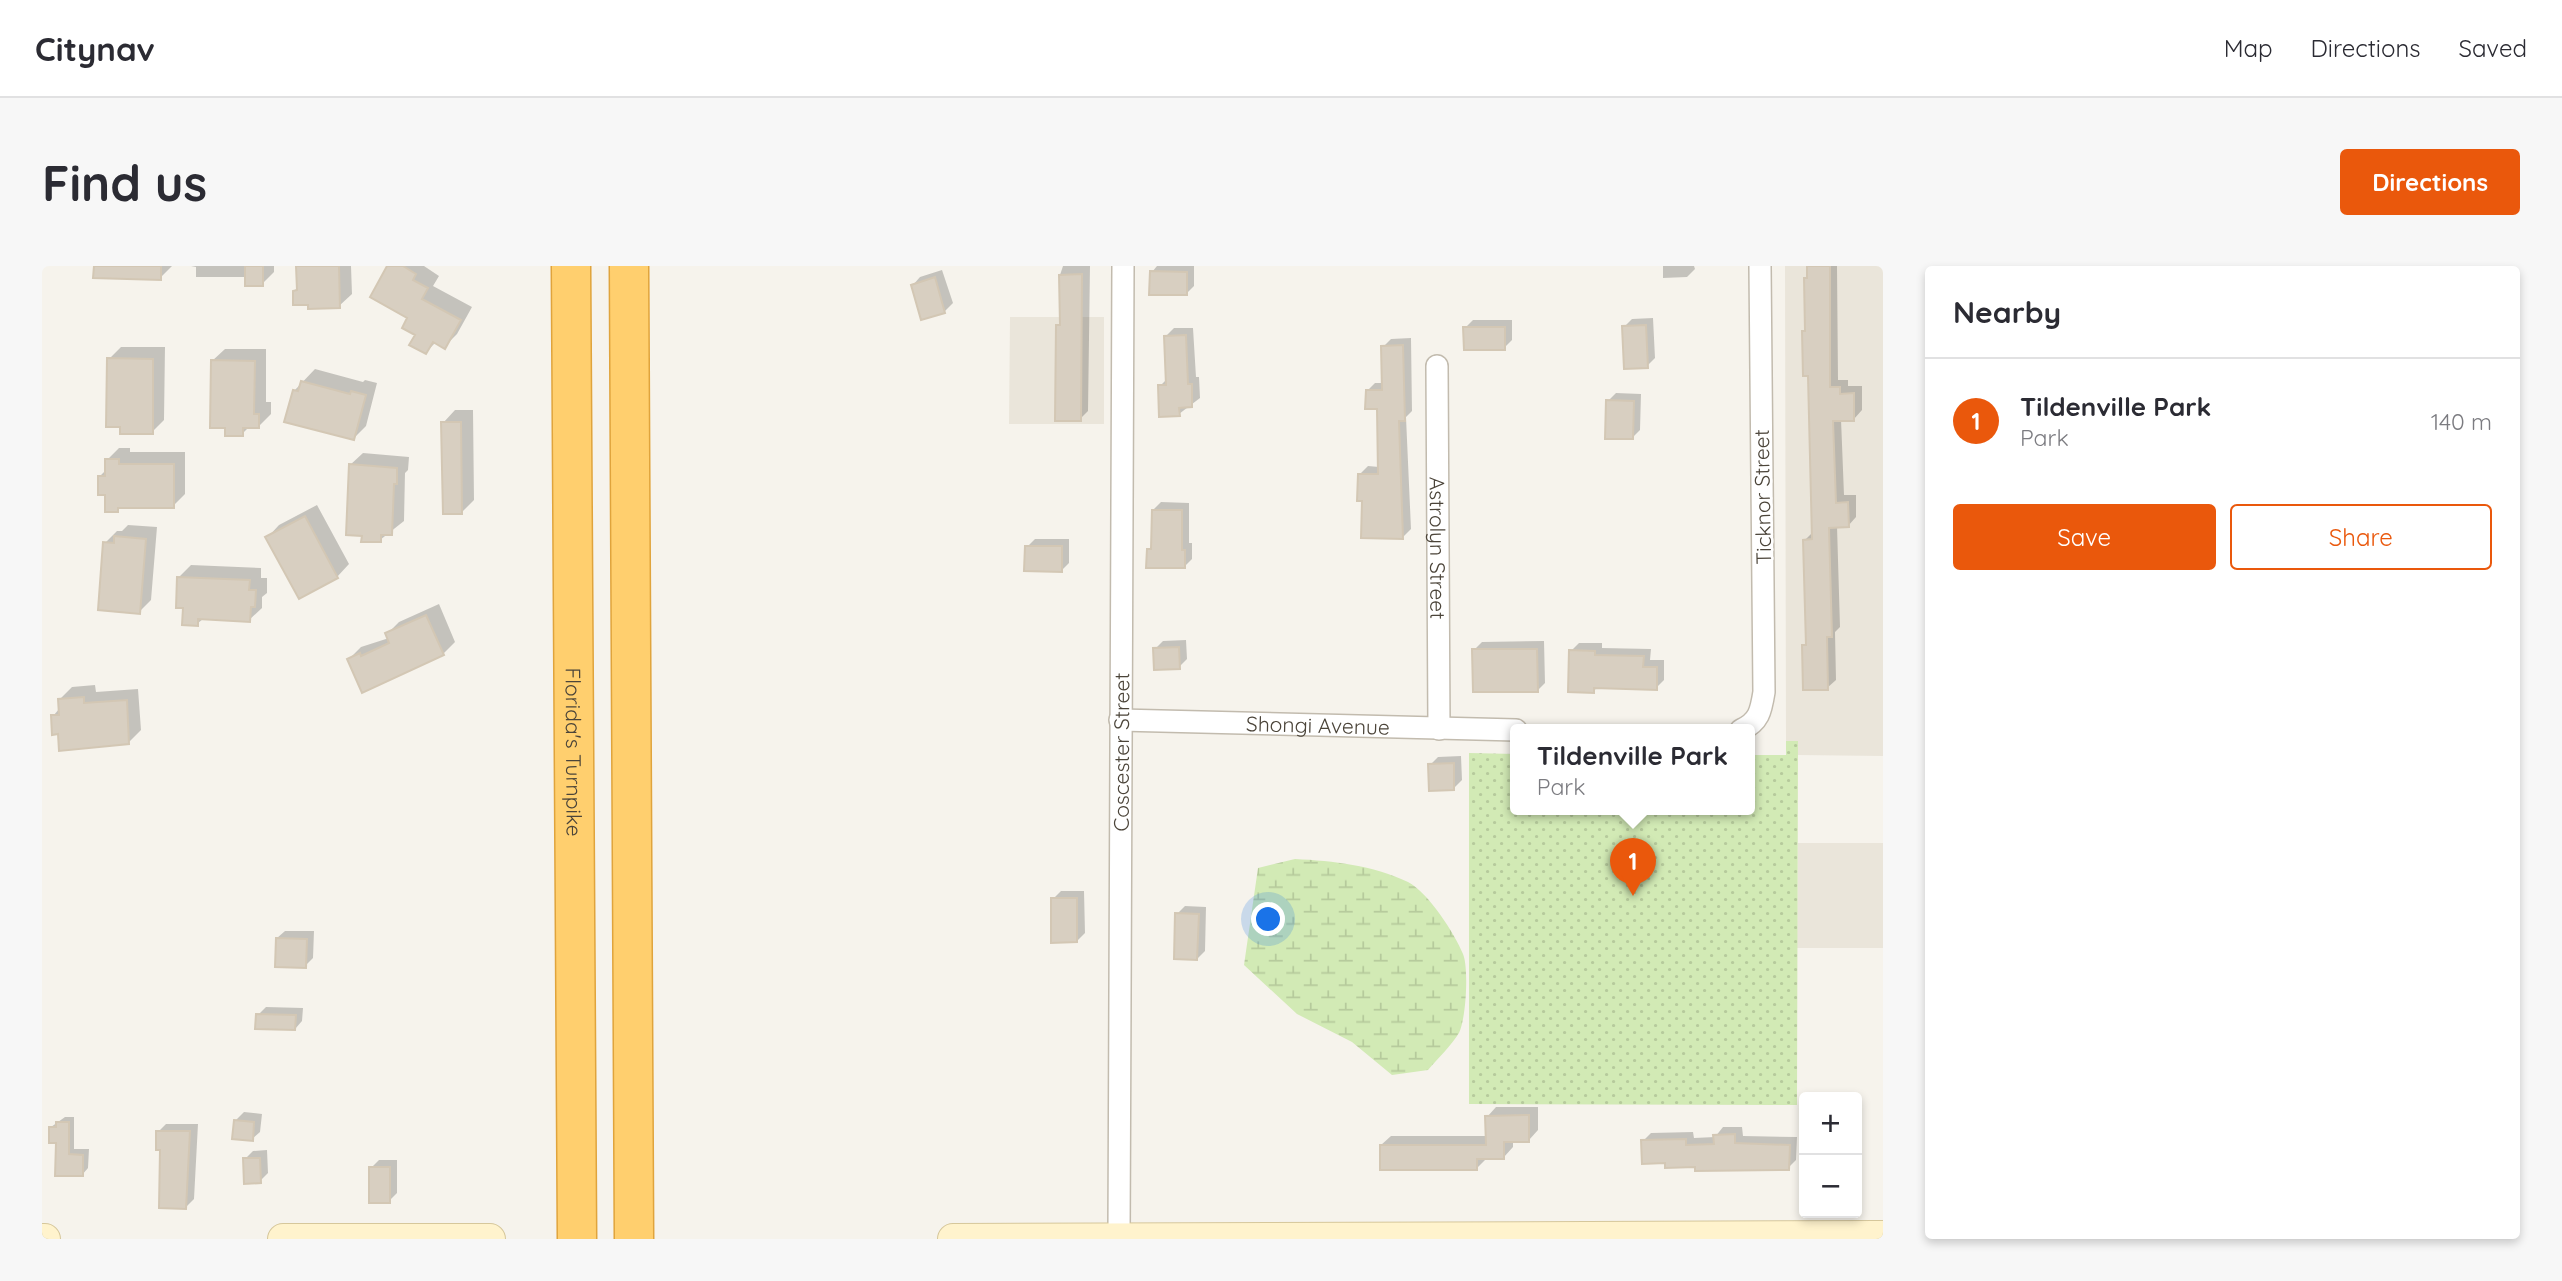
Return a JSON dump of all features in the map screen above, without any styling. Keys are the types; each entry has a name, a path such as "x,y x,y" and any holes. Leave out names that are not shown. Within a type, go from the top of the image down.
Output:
{"highway":[{"name":"Florida's Turnpike","path":"571,266 577,1239"},
{"path":"629,266 634,1239"}],"main road":[{"path":"953,1239 1883,1236"},
{"path":"283,1239 490,1239"}],"street":[{"name":"Coscester Street","path":"1119,1238 1123,266"},
{"name":"Ticknor Street","path":"1750,724 1761,712 1764,692 1760,266"},
{"name":"Astrolyn Street","path":"1437,366 1439,730"},
{"name":"Shongi Avenue","path":"1120,720 1510,730"}],"shaded area":[{"path":"1785,266 1883,266 1883,756 1798,755 1798,741 1786,741"},
{"path":"1010,317 1104,317 1104,424 1009,424"},
{"path":"1798,843 1883,843 1883,948 1797,948"}],"green space":[{"path":"1786,741 1798,741 1797,1105 1469,1104 1469,753 1510,754 1510,815 1755,815 1755,755 1786,755"},
{"path":"1295,859 1353,865 1408,882 1424,895 1447,925 1465,961 1465,1006 1459,1033 1428,1070 1392,1075 1352,1042 1297,1014 1244,965 1258,868"}],"building":[{"path":"94,266 161,266 161,280 93,278"},
{"path":"245,266 263,266 263,286 245,286"},
{"path":"296,266 339,266 340,308 308,309 308,305 293,305 293,291 297,290"},
{"path":"387,266 403,266 416,274 413,280 428,288 422,299 461,320 445,349 433,342 426,354 409,345 415,335 402,328 407,318 370,297"},
{"path":"1807,266 1830,266 1830,387 1840,387 1840,394 1854,393 1854,421 1833,421 1836,503 1848,502 1849,527 1829,528 1832,637 1827,637 1828,690 1803,690 1802,645 1806,645 1803,540 1812,539 1808,376 1803,376 1802,331 1805,331 1804,278 1807,278"},
{"path":"1150,271 1187,272 1187,295 1149,295"},
{"path":"1082,274 1081,421 1055,421 1056,325 1060,325 1059,275"},
{"path":"935,277 945,313 921,320 911,285"},
{"path":"1646,325 1648,368 1624,369 1622,326"},
{"path":"1463,327 1505,327 1505,350 1464,350"},
{"path":"1186,335 1192,407 1179,408 1180,416 1159,417 1158,385 1166,385 1164,336"},
{"path":"1403,345 1405,421 1399,421 1403,539 1361,538 1362,501 1357,501 1358,474 1378,474 1377,409 1365,409 1366,390 1382,390 1381,346"},
{"path":"107,358 153,359 153,434 120,434 120,427 106,427"},
{"path":"211,360 255,361 254,414 259,414 259,428 243,428 243,436 225,436 225,428 210,428"},
{"path":"301,381 350,394 351,391 366,395 354,440 284,422 293,390 298,391"},
{"path":"1606,400 1634,401 1633,439 1605,439"},
{"path":"441,422 461,422 462,514 443,514"},
{"path":"105,459 119,459 119,464 174,464 174,508 118,508 118,512 105,512 105,495 98,495 98,476 105,476"},
{"path":"349,464 397,468 392,535 381,535 381,542 361,542 362,536 346,535"},
{"path":"1152,510 1182,510 1185,568 1146,568 1147,549 1151,549"},
{"path":"305,516 338,578 299,599 265,537"},
{"path":"114,536 146,539 140,614 98,610 103,542 114,543"},
{"path":"1025,546 1062,546 1062,572 1024,571"},
{"path":"177,577 250,580 249,590 256,590 255,607 251,607 250,622 198,619 198,626 182,625 183,608 176,608"},
{"path":"426,615 444,655 362,693 347,659 360,653 361,656 389,643 385,633"},
{"path":"1179,647 1180,669 1154,670 1153,648"},
{"path":"1472,649 1537,649 1538,692 1473,692"},
{"path":"1569,650 1595,651 1595,655 1644,656 1643,667 1657,667 1657,690 1594,688 1594,693 1568,692"},
{"path":"84,697 84,703 127,700 129,744 59,751 58,734 52,735 51,715 59,715 58,699"},
{"path":"1454,763 1454,790 1429,791 1428,764"},
{"path":"1051,898 1077,898 1077,942 1051,943"},
{"path":"1175,913 1199,914 1197,960 1174,959"},
{"path":"276,938 307,939 306,968 275,967"},
{"path":"256,1014 296,1015 295,1030 255,1029"},
{"path":"1529,1115 1529,1142 1504,1142 1504,1159 1477,1159 1477,1170 1380,1170 1380,1145 1486,1145 1485,1116"},
{"path":"234,1120 254,1122 253,1141 232,1139"},
{"path":"56,1122 69,1122 69,1154 83,1155 83,1176 55,1176 56,1143 49,1143 49,1127 56,1127"},
{"path":"156,1131 190,1131 186,1209 159,1208 160,1150 156,1150"},
{"path":"1735,1134 1735,1143 1790,1145 1789,1170 1695,1171 1695,1167 1665,1168 1665,1163 1642,1164 1641,1140 1686,1139 1686,1145 1714,1144 1713,1135"},
{"path":"243,1158 260,1158 261,1183 244,1184"},
{"path":"369,1167 390,1167 390,1203 369,1203"}],"place":[{"name":"Tildenville Park","path":"1633,896"}]}
